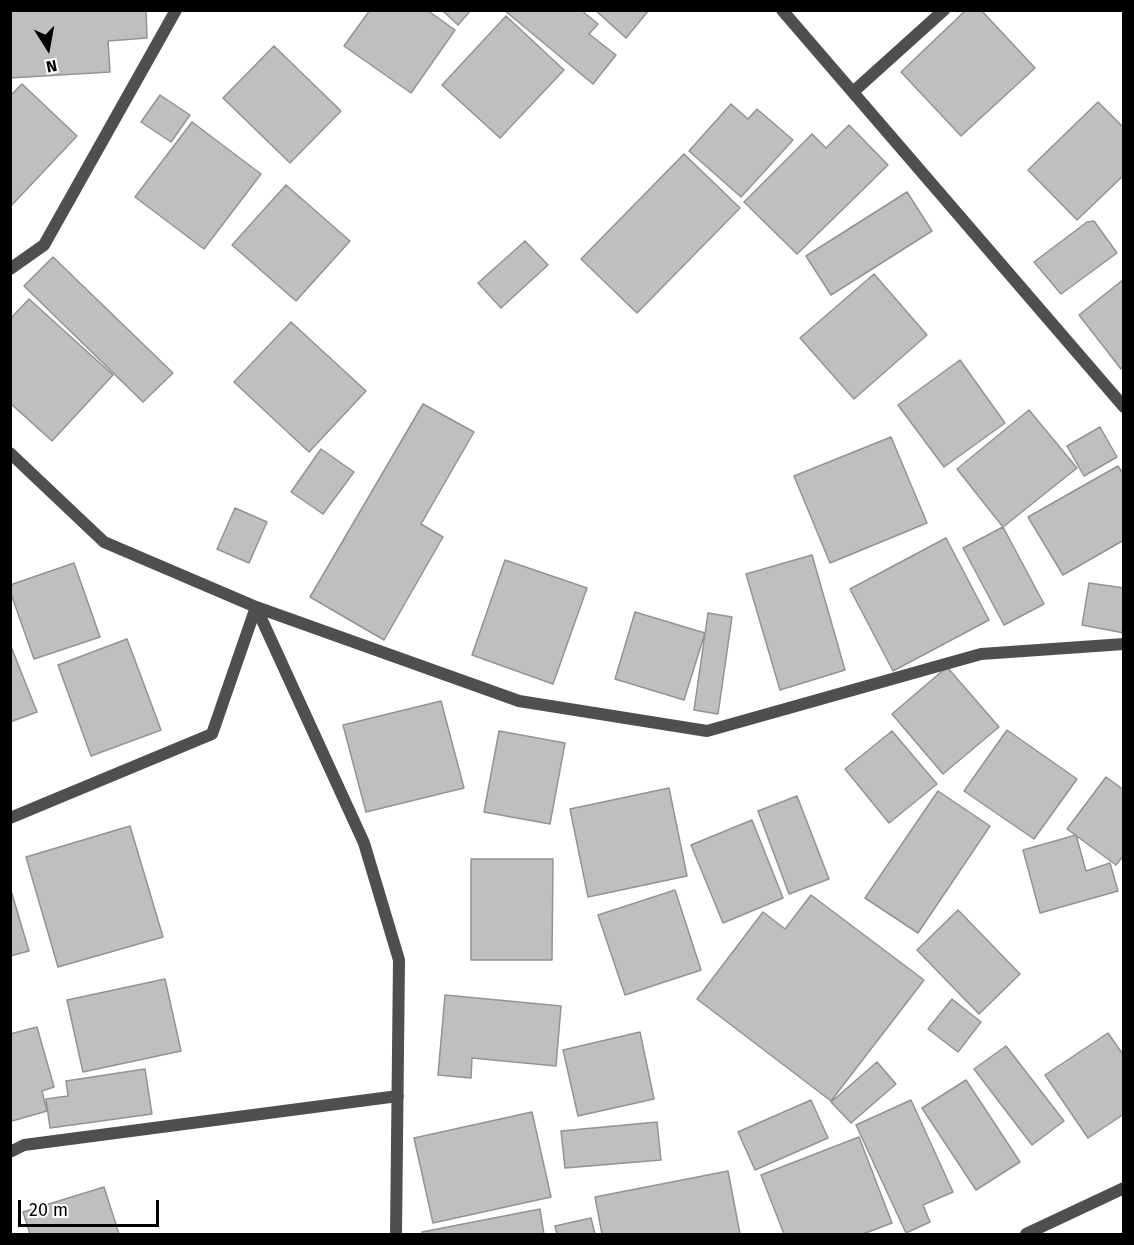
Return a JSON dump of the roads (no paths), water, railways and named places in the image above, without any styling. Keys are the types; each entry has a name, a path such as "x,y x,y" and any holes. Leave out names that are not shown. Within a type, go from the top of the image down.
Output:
{"street":[{"path":"10,269 44,245 176,10"},
{"path":"782,10 1124,407"},
{"path":"853,92 944,10"},
{"path":"10,453 104,542 256,607 519,701 707,731 981,654 1124,644"},
{"path":"10,818 212,734 256,607"},
{"path":"256,607 364,843 399,960 396,1234"},
{"path":"10,1152 24,1145 398,1096"},
{"path":"1026,1234 1124,1188"}]}
